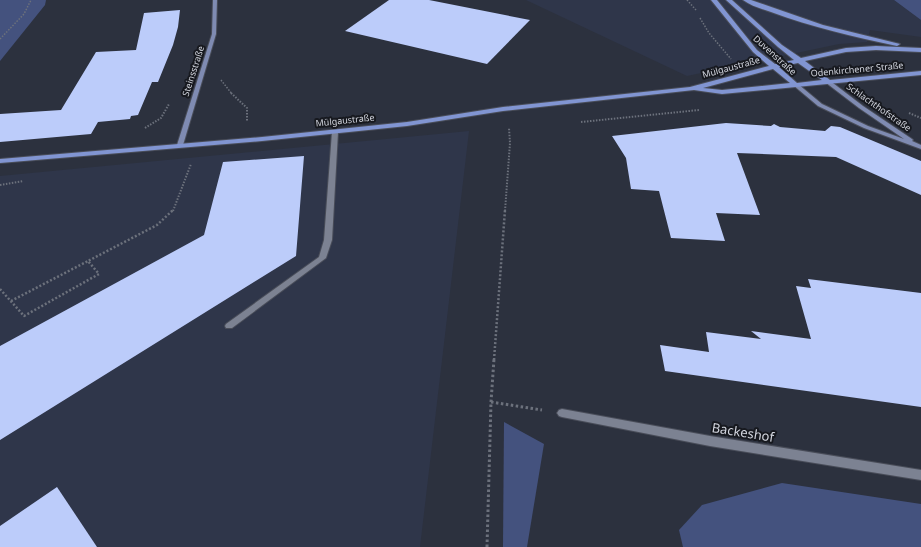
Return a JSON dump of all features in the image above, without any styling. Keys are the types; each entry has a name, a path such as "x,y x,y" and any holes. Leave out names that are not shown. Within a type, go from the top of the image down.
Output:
{"main road":[{"name":"Duvenstraße","path":"714,0 749,44 774,67 796,84"},
{"name":"Duvenstraße","path":"729,0 780,46 827,81"},
{"path":"746,0 824,28 921,49"},
{"name":"Odenkirchener Straße","path":"800,61 859,48 921,49"},
{"name":"Mülgaustraße","path":"0,161 335,132 407,124 503,109 691,89 746,73 800,61"},
{"name":"Odenkirchener Straße","path":"796,84 921,72"},
{"name":"Mülgaustraße","path":"691,89 722,92 796,84"}],"street":[{"name":"Steinsstraße","path":"180,145 214,34 215,0"},
{"name":"Schlachthofstraße","path":"827,81 861,107 921,147"},
{"name":"Schlachthofstraße","path":"796,84 827,108 866,127 921,147"},
{"path":"228,326 322,258 328,240 335,132"},
{"name":"Backeshof","path":"562,413 710,441 921,475"}],"path":[{"path":"0,39 24,14 31,0"},
{"path":"687,0 696,11"},
{"path":"699,16 709,33 729,56"},
{"path":"203,72 218,76 236,99 247,108 247,122"},
{"path":"487,547 491,402 510,143 510,130 503,109"},
{"path":"580,123 705,110"},
{"path":"11,301 157,225 173,211 191,163"},
{"path":"0,289 24,316 99,274 88,261"},
{"path":"491,402 562,413"}],"shaded area":[{"path":"0,0 46,0 45,5 0,61"},
{"path":"526,0 894,0 921,20 921,37 870,30 867,42 839,44 687,76"},
{"path":"894,0 921,0 921,20"},
{"path":"469,131 420,547 0,547 0,176"},
{"path":"504,422 544,444 527,547 503,547"},
{"path":"782,483 921,504 921,547 683,547 679,530 702,505"}],"building":[{"path":"389,0 429,0 530,20 487,64 345,31"},
{"path":"180,10 178,27 173,45 158,82 152,82 138,115 131,116 130,119 98,122 91,134 0,142 0,114 61,110 96,52 136,50 144,13"},
{"path":"726,123 771,126 774,124 780,127 825,131 831,126 840,127 921,161 921,195 836,157 737,153 760,215 716,213 725,241 671,238 659,191 631,189 626,158 612,136"},
{"path":"304,156 296,256 0,440 0,346 204,235 223,162"},
{"path":"808,279 921,293 921,407 665,371 660,345 709,352 706,332 761,339 751,331 811,339 796,286 811,288"},
{"path":"57,487 97,547 0,547 0,526"}]}
